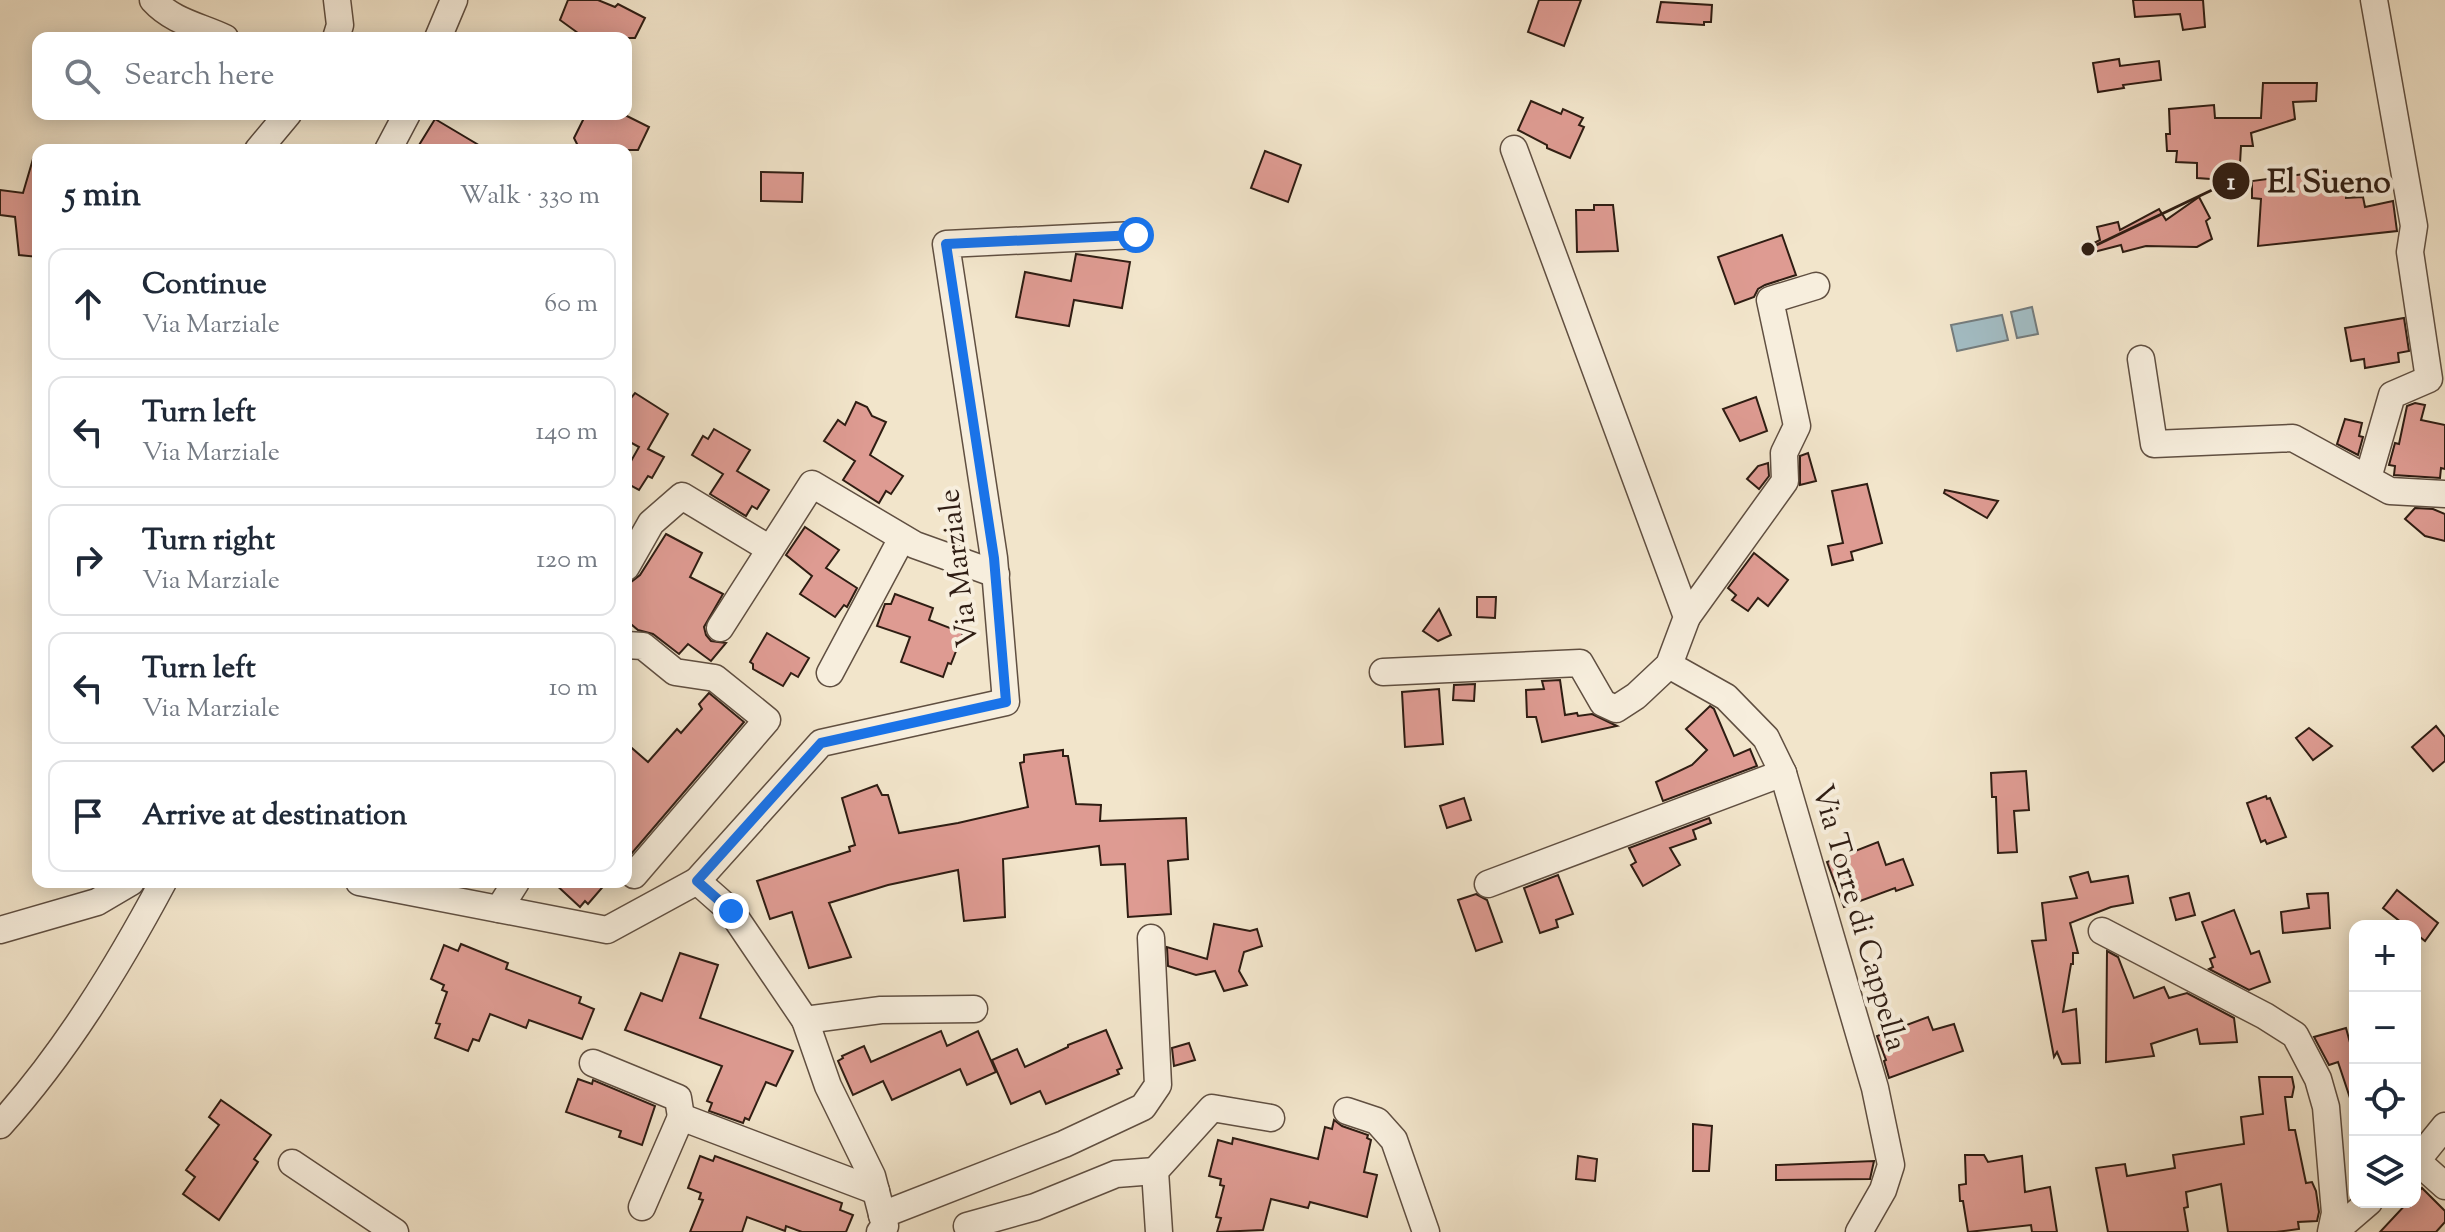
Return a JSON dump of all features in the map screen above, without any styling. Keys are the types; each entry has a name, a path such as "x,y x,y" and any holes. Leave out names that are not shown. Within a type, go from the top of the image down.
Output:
{"street":[{"path":"153,0 163,12 210,32"},
{"path":"337,0 338,32"},
{"path":"441,32 454,0"},
{"path":"2368,478 2392,395 2429,379 2410,252 2414,226 2374,0"},
{"path":"263,144 283,120"},
{"path":"391,144 404,120"},
{"path":"1514,149 1687,617"},
{"name":"Via Marziale","path":"390,888 607,930 697,881 821,743 1006,702 996,574 946,244 1136,235"},
{"path":"1383,672 1580,663 1603,703 1616,709 1636,696 1669,665 1687,617 1785,481 1784,453 1797,426 1770,300 1816,286"},
{"path":"2141,359 2154,444 2293,438 2390,491 2445,494"},
{"path":"720,628 812,484 915,545 996,574"},
{"path":"632,556 651,523 682,496 770,549"},
{"path":"830,673 902,538"},
{"path":"632,645 643,646 675,672 715,678 767,720 634,875"},
{"name":"Via Torre di Cappella","path":"1669,665 1726,697 1766,738 1783,773 1875,1088 1891,1165 1883,1190 1859,1232"},
{"path":"1488,884 1783,773"},
{"path":"697,881 731,911 805,1020 828,1086 872,1176 879,1213"},
{"path":"0,930 97,902 121,888"},
{"path":"0,1125 46,1072 132,940 160,888"},
{"path":"499,909 512,888"},
{"path":"2102,931 2265,1016 2295,1035 2318,1079 2326,1107 2335,1213 2332,1232"},
{"path":"681,1117 879,1213 1064,1144 1143,1107 1158,1085 1151,938"},
{"path":"805,1020 881,1010 974,1009"},
{"path":"593,1063 678,1098 681,1117 642,1207"},
{"path":"967,1226 1035,1207 1116,1174 1155,1171 1212,1108 1271,1118"},
{"path":"1347,1111 1377,1121 1394,1140 1426,1232"},
{"path":"2421,1156 2445,1126"},
{"path":"292,1163 395,1232"},
{"path":"2421,1166 2445,1186"},
{"path":"1155,1171 1159,1232"},
{"path":"2332,1232 2362,1208"}],"water":[{"path":"2032,307 2038,334 2017,338 2011,312"},
{"path":"2002,315 2008,340 1957,351 1951,325"}],"building":[{"path":"568,0 598,0 615,7 618,4 645,18 635,38 632,38 632,32 577,32 560,20"},
{"path":"1539,0 1581,0 1564,46 1528,32"},
{"path":"2133,0 2203,0 2205,27 2183,30 2180,14 2135,17"},
{"path":"1661,2 1712,5 1711,22 1704,22 1704,25 1657,22"},
{"path":"2119,59 2120,66 2159,61 2161,80 2098,92 2093,63"},
{"path":"2263,83 2317,83 2316,101 2293,102 2295,119 2251,133 2253,146 2241,146 2239,181 2197,178 2197,163 2176,162 2177,151 2167,151 2169,109 2214,105 2215,118 2261,118"},
{"path":"1531,101 1561,114 1563,109 1583,118 1579,125 1584,127 1570,158 1518,130"},
{"path":"632,118 649,127 638,150 632,150 632,144 577,144 574,138 583,120"},
{"path":"437,120 477,144 420,144"},
{"path":"1265,151 1301,165 1288,202 1251,188"},
{"path":"32,162 32,256 19,255 15,217 0,215 0,190 23,193"},
{"path":"2326,171 2326,191 2346,193 2346,198 2363,197 2365,207 2393,201 2397,231 2258,246 2261,199 2252,198 2252,181"},
{"path":"761,172 803,173 802,202 761,201"},
{"path":"2199,197 2210,218 2206,221 2212,239 2197,247 2146,246 2123,252 2121,245 2090,253 2088,246 2100,240 2097,227 2118,222 2120,230 2159,209 2166,220"},
{"path":"1594,205 1613,205 1618,251 1577,252 1576,210 1594,210"},
{"path":"1782,235 1796,275 1765,285 1758,289 1754,297 1735,304 1718,257"},
{"path":"1076,254 1130,262 1122,308 1074,300 1069,326 1016,317 1025,272 1071,281"},
{"path":"2404,318 2409,351 2398,353 2399,362 2365,368 2364,359 2351,361 2345,328"},
{"path":"635,393 668,414 648,449 664,457 652,478 648,476 639,490 632,486 632,459 639,447 632,443 632,397"},
{"path":"1756,397 1767,431 1740,441 1723,409"},
{"path":"856,402 867,407 872,416 886,422 870,455 903,476 891,494 886,491 879,503 843,480 855,461 824,441 838,420 845,425"},
{"path":"2415,403 2425,405 2421,420 2445,425 2445,469 2441,468 2440,478 2394,475 2395,466 2389,465 2395,443 2399,444 2407,406"},
{"path":"2345,419 2362,423 2359,436 2363,437 2358,455 2337,444"},
{"path":"714,429 750,450 737,471 769,490 757,509 752,506 746,516 710,494 723,474 692,455 703,436 708,439"},
{"path":"1808,453 1816,481 1800,485 1800,456"},
{"path":"1768,463 1769,476 1759,489 1747,479 1758,466"},
{"path":"1867,484 1882,543 1851,552 1853,560 1832,565 1828,546 1843,543 1832,491"},
{"path":"1945,490 1998,501 1987,518 1944,493"},
{"path":"2415,508 2433,509 2445,514 2445,541 2425,536 2405,519"},
{"path":"805,527 839,550 826,568 857,588 847,607 844,605 835,617 800,594 812,576 786,555"},
{"path":"666,534 702,553 690,577 723,594 704,627 711,641 726,643 711,661 688,644 679,654 653,634 632,625 632,581 640,575"},
{"path":"1754,553 1788,580 1768,606 1758,598 1748,611 1732,600 1736,595 1728,588"},
{"path":"895,594 933,608 929,620 963,633 943,677 901,662 910,637 877,626 885,604 891,604"},
{"path":"1477,597 1496,597 1495,618 1477,617"},
{"path":"1439,609 1451,635 1438,641 1423,631"},
{"path":"767,633 809,658 798,677 791,673 783,686 753,669 750,662"},
{"path":"1560,680 1565,715 1592,714 1617,726 1542,742 1536,717 1527,717 1526,690 1544,689 1542,681"},
{"path":"1475,684 1474,701 1453,700 1454,685"},
{"path":"1439,689 1443,744 1405,747 1402,692"},
{"path":"709,693 744,722 632,853 632,748 648,762 677,729 681,733 702,709 699,704"},
{"path":"1710,706 1734,756 1750,749 1757,766 1663,801 1656,782 1692,765 1707,750 1686,729"},
{"path":"2436,726 2445,737 2445,761 2433,771 2412,747"},
{"path":"2309,728 2332,746 2313,760 2296,738"},
{"path":"1063,750 1063,756 1068,756 1076,804 1101,805 1100,821 1186,818 1188,859 1168,861 1171,914 1128,917 1125,864 1101,865 1099,846 1003,859 1005,917 964,921 958,870 888,885 829,903 851,957 809,968 792,912 770,919 757,881 850,851 849,847 855,845 842,798 877,785 882,795 888,795 899,833 958,823 1028,807 1020,763 1024,762 1024,755"},
{"path":"2026,771 2029,810 2014,811 2017,852 1998,853 1996,797 1992,797 1991,773"},
{"path":"2266,796 2270,798 2286,837 2267,844 2265,840 2261,842 2247,803"},
{"path":"1464,798 1471,820 1447,828 1440,806"},
{"path":"1709,818 1711,823 1693,830 1696,839 1670,848 1680,865 1643,886 1631,865 1636,862 1629,848"},
{"path":"1878,842 1886,865 1903,859 1913,885 1896,891 1895,888 1844,907 1827,862"},
{"path":"2088,872 2091,882 2128,876 2133,903 2111,907 2070,923 2078,953 2073,953 2063,1012 2076,1009 2080,1063 2062,1064 2057,1052 2054,1057 2032,941 2046,940 2042,903 2077,898 2070,877"},
{"path":"1558,875 1573,914 1556,920 1558,927 1540,933 1524,888"},
{"path":"559,888 602,888 588,904 585,901 580,907"},
{"path":"2397,890 2438,923 2425,941 2421,938 2421,920 2398,920 2383,908"},
{"path":"2189,893 2195,915 2176,920 2170,898"},
{"path":"2328,893 2330,928 2283,933 2281,912 2309,908 2307,894"},
{"path":"1476,894 1487,900 1502,942 1476,951 1458,900"},
{"path":"2234,910 2251,954 2259,951 2270,982 2249,990 2209,969 2213,967 2210,959 2215,957 2202,922"},
{"path":"1214,924 1250,931 1257,929 1262,946 1244,952 1239,971 1247,985 1224,991 1215,971 1196,975 1168,966 1167,947 1207,959"},
{"path":"461,944 508,963 506,969 581,997 579,1003 594,1009 582,1039 529,1020 526,1028 490,1014 479,1041 473,1039 468,1051 435,1038 440,1024 436,1023 447,992 442,990 444,985 431,979 444,945 458,951"},
{"path":"2107,951 2118,957 2134,998 2164,987 2169,998 2187,993 2234,1018 2237,1042 2200,1044 2197,1029 2151,1044 2154,1056 2106,1062"},
{"path":"680,953 718,965 700,1018 793,1051 776,1086 766,1082 749,1120 745,1118 743,1123 709,1111 712,1103 707,1101 722,1066 625,1030 641,993 662,1001"},
{"path":"1928,1017 1933,1030 1954,1024 1963,1051 1889,1078 1877,1036"},
{"path":"2346,1028 2349,1039 2349,1095 2338,1062 2329,1065 2314,1037"},
{"path":"1106,1030 1122,1068 1117,1070 1119,1074 1046,1104 1040,1091 1011,1104 992,1060 1017,1049 1025,1067"},
{"path":"941,1031 947,1046 978,1031 996,1072 967,1085 960,1069 892,1100 883,1081 853,1095 838,1061 842,1056 864,1046 871,1062"},
{"path":"1189,1043 1195,1060 1174,1066 1172,1048"},
{"path":"2259,1077 2292,1077 2292,1097 2285,1097 2289,1130 2295,1130 2306,1183 2312,1182 2316,1191 2317,1221 2298,1222 2299,1229 2276,1232 2228,1232 2221,1184 2186,1192 2188,1207 2184,1208 2188,1232 2108,1232 2096,1168 2125,1164 2127,1176 2175,1168 2173,1155 2244,1144 2241,1117 2263,1114"},
{"path":"578,1079 592,1084 593,1080 655,1106 642,1145 619,1137 621,1131 566,1112"},
{"path":"221,1100 271,1135 254,1159 258,1162 219,1220 183,1194 195,1177 186,1170 219,1125 209,1117"},
{"path":"1334,1120 1368,1135 1367,1138 1371,1140 1364,1172 1377,1175 1367,1217 1310,1202 1308,1208 1271,1199 1263,1230 1217,1232 1221,1218 1216,1217 1224,1186 1220,1185 1221,1179 1209,1176 1218,1140 1232,1144 1233,1138 1318,1159 1325,1127 1332,1129"},
{"path":"1693,1124 1712,1126 1709,1171 1693,1171"},
{"path":"1965,1155 1984,1155 1988,1162 2022,1156 2025,1192 2050,1187 2057,1232 2032,1232 2031,1225 1968,1232 1959,1185 1966,1184"},
{"path":"700,1156 713,1161 715,1156 842,1203 840,1210 853,1215 846,1232 802,1232 786,1226 785,1231 747,1217 742,1232 690,1232 703,1200 699,1199 701,1193 688,1188"},
{"path":"1578,1156 1597,1159 1595,1181 1576,1179"},
{"path":"1874,1161 1870,1179 1776,1180 1776,1165"},
{"path":"2421,1189 2445,1211 2445,1222 2436,1232 2380,1232 2402,1208 2421,1208"}],"place":[{"name":"El Sueno","path":"2088,249"}],"route":[{"path":"731,911 697,881 821,743 1006,702 994,558 946,244 1136,235"}]}
